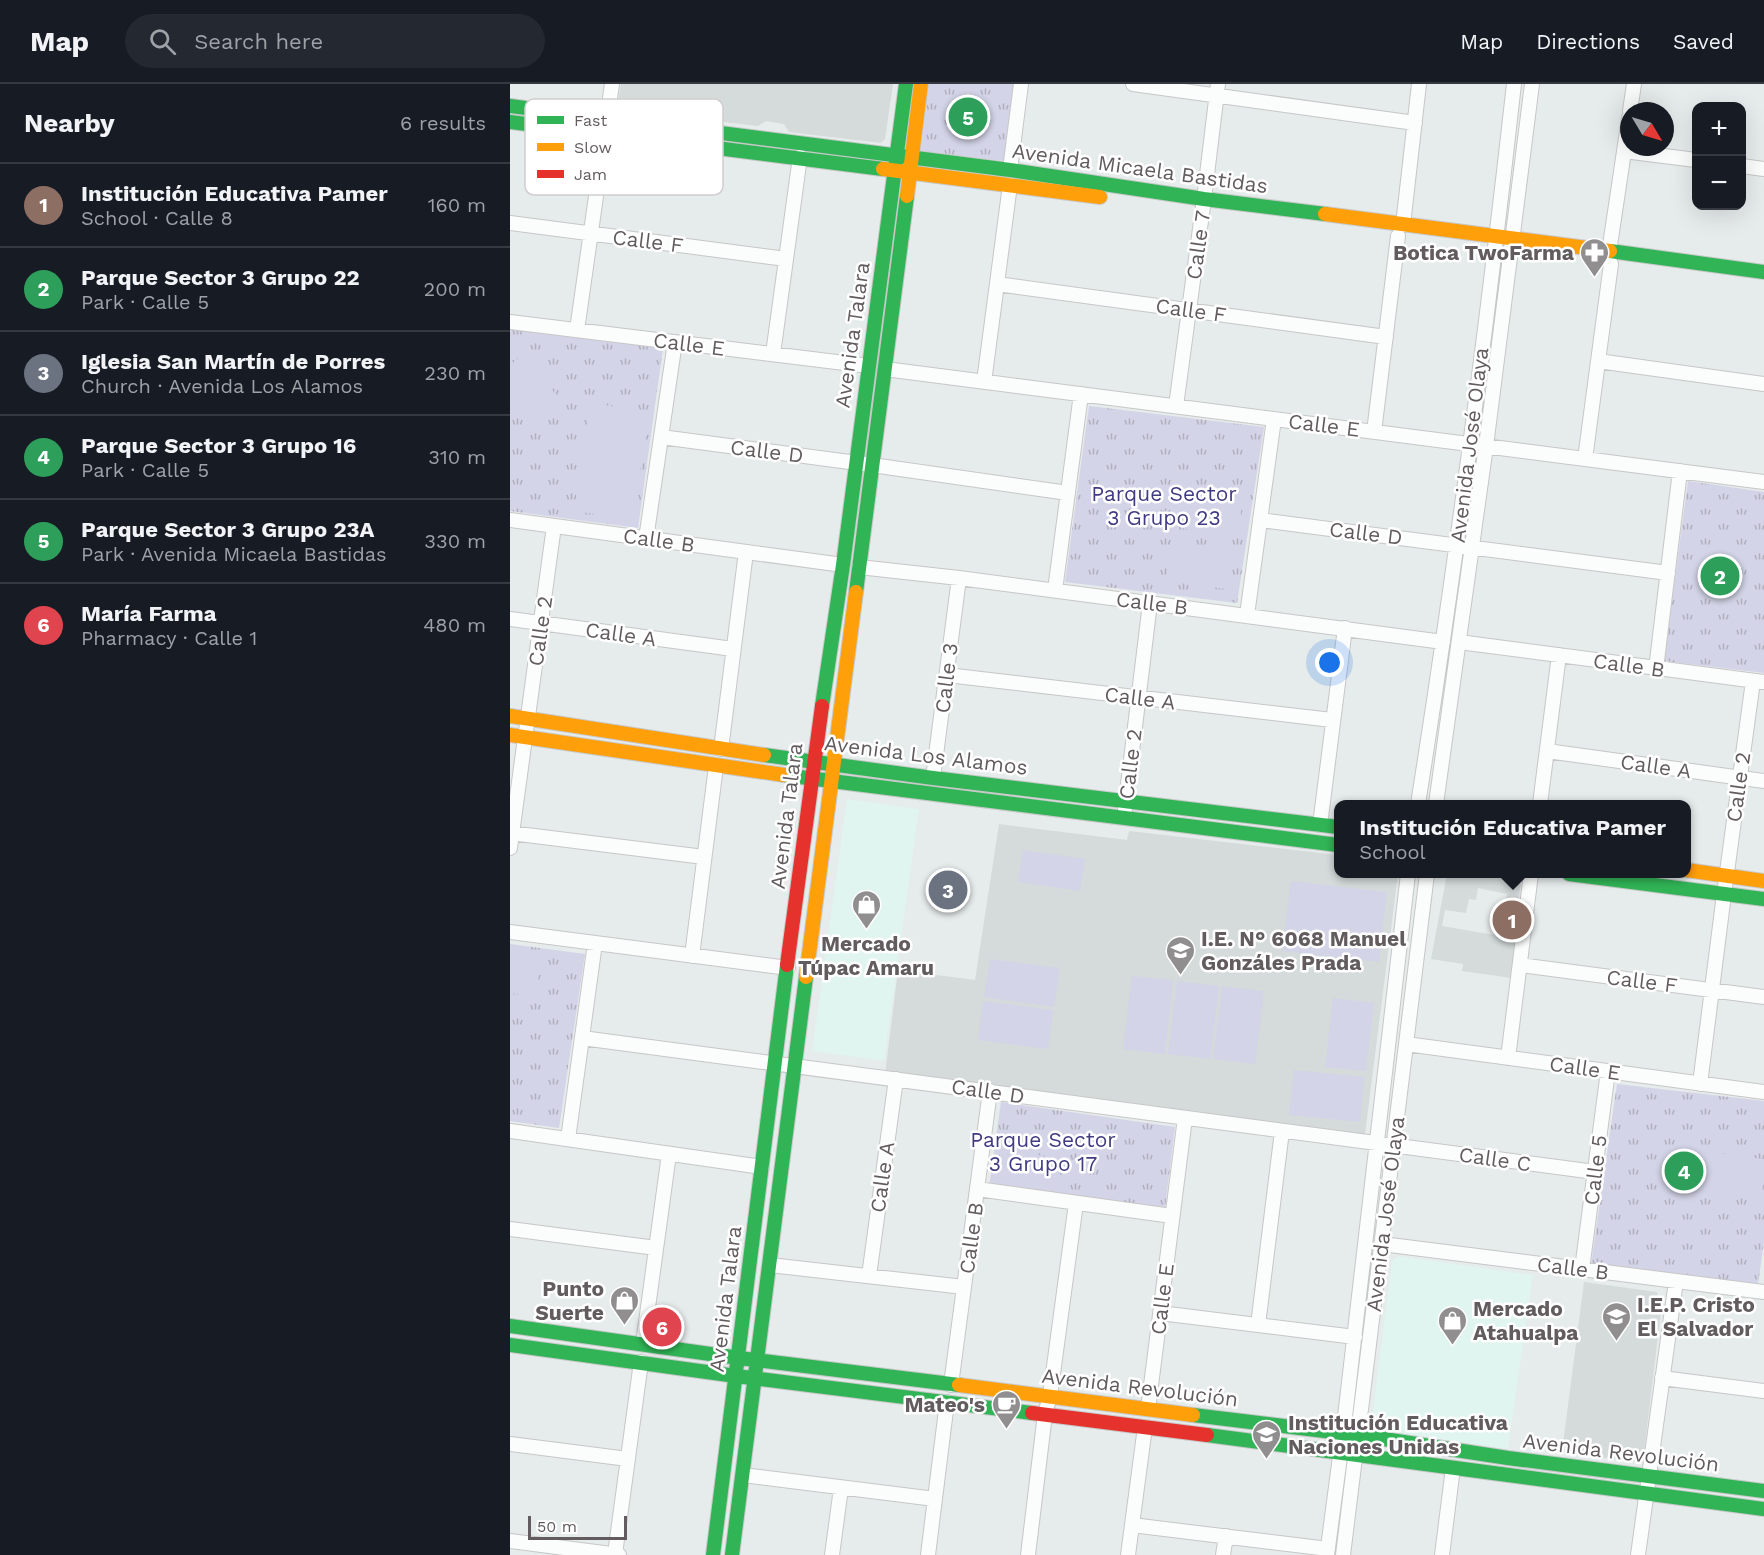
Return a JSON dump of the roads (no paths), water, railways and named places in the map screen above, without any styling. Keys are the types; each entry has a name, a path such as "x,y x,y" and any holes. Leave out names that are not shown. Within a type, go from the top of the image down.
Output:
{"street":[{"path":"610,99 612,84"},
{"name":"Avenida Talara","path":"713,1555 813,762 843,565 906,84"},
{"name":"Avenida Talara","path":"732,1555 921,84"},
{"path":"1010,170 1021,84"},
{"path":"1133,84 1217,90 1415,123"},
{"path":"1374,432 1419,84"},
{"name":"Avenida José Olaya","path":"1419,800 1457,545 1514,84"},
{"name":"Avenida José Olaya","path":"1438,800 1532,84"},
{"path":"1631,102 1634,84"},
{"name":"Calle 7","path":"1176,406 1217,90"},
{"name":"Avenida Micaela Bastidas","path":"510,106 525,109"},
{"name":"Avenida Micaela Bastidas","path":"510,122 525,123"},
{"name":"Avenida Micaela Bastidas","path":"723,138 1010,170 1203,205"},
{"name":"Avenida Micaela Bastidas","path":"723,145 1010,185 1203,205 1511,244 1764,284"},
{"path":"1585,459 1623,156"},
{"path":"1664,156 1692,160"},
{"path":"773,354 800,157"},
{"path":"1746,167 1764,169"},
{"path":"984,382 1010,185"},
{"path":"577,330 596,195"},
{"name":"Calle F","path":"510,223 786,259"},
{"name":"Avenida Micaela Bastidas","path":"1610,258 1764,272"},
{"name":"Calle F","path":"997,284 1386,337"},
{"name":"Calle E","path":"510,322 869,366"},
{"path":"646,539 675,342"},
{"path":"1598,361 1764,384"},
{"name":"Calle E","path":"885,369 1764,482"},
{"path":"1055,590 1082,394"},
{"path":"1247,615 1274,419"},
{"name":"Calle D","path":"661,437 872,465"},
{"path":"872,465 1068,493"},
{"path":"1656,669 1680,471"},
{"name":"Calle B","path":"510,520 843,565"},
{"name":"Calle D","path":"1260,520 1472,547"},
{"name":"Calle 2","path":"510,848 554,526"},
{"path":"1472,547 1668,573"},
{"path":"720,749 746,552"},
{"name":"Calle B","path":"859,567 1055,590 1443,642"},
{"name":"Calle 3","path":"933,778 959,578"},
{"name":"Calle 2","path":"1124,818 1150,603"},
{"name":"Calle A","path":"510,619 733,649"},
{"path":"1320,825 1345,628"},
{"name":"Calle B","path":"1459,642 1758,681"},
{"path":"1541,800 1559,656"},
{"name":"Calle A","path":"947,675 1332,720"},
{"name":"Calle 2","path":"1724,894 1739,778 1758,681"},
{"name":"Avenida Los Alamos","path":"510,716 813,762 1334,827"},
{"name":"Avenida Los Alamos","path":"510,735 832,782 1334,844"},
{"name":"Calle A","path":"1547,751 1764,781"},
{"path":"692,956 716,766"},
{"path":"511,833 704,857"},
{"path":"1691,871 1764,880"},
{"name":"Avenida José Olaya","path":"1328,1552 1407,878"},
{"name":"Avenida José Olaya","path":"1343,1555 1426,878"},
{"path":"1508,1058 1530,878"},
{"path":"1606,878 1764,899"},
{"path":"1700,1084 1724,894"},
{"path":"510,932 788,968"},
{"path":"568,1139 595,943"},
{"name":"Calle F","path":"1520,965 1764,997"},
{"name":"Calle D","path":"582,1038 1394,1146"},
{"name":"Calle E","path":"1406,1044 1764,1092"},
{"name":"Calle 5","path":"1582,1269 1608,1071"},
{"name":"Calle A","path":"869,1276 896,1079"},
{"name":"Calle B","path":"951,1385 990,1091"},
{"name":"Calle E","path":"1148,1409 1185,1118"},
{"path":"510,1131 762,1167"},
{"path":"1258,1325 1282,1131"},
{"name":"Calle C","path":"1394,1146 1595,1172"},
{"path":"643,1344 669,1154"},
{"path":"977,1189 1172,1216"},
{"path":"1028,1555 1045,1414 1050,1396 1076,1203"},
{"path":"510,1229 656,1248"},
{"name":"Calle B","path":"1382,1244 1764,1292"},
{"path":"770,1265 964,1287"},
{"path":"1638,1555 1676,1281"},
{"path":"1160,1313 1354,1337"},
{"name":"Avenida Revolución","path":"510,1326 739,1358 1358,1435 1508,1458 1764,1491"},
{"name":"Avenida Revolución","path":"510,1345 1764,1509"},
{"path":"516,1546 617,1555 640,1362"},
{"path":"1662,1378 1764,1391"},
{"path":"928,1555 947,1402"},
{"path":"1128,1555 1145,1427"},
{"path":"510,1444 628,1459"},
{"path":"1442,1555 1453,1468"},
{"path":"742,1475 935,1499"},
{"path":"832,1555 841,1488"},
{"path":"1132,1525 1226,1536 1328,1552"},
{"path":"1223,1555 1226,1536"}],"place":[{"name":"Parque Sector 3 Grupo 23A","path":"968,117"},
{"name":"Botica TwoFarma","path":"1595,278"},
{"name":"Parque Sector 3 Grupo 22","path":"1720,576"},
{"name":"Iglesia San Martín de Porres","path":"948,890"},
{"name":"Institución Educativa Pamer","path":"1512,920"},
{"name":"Mercado Túpac Amaru","path":"866,930"},
{"name":"I.E. N° 6068 Manuel Gonzáles Prada","path":"1180,976"},
{"name":"Parque Sector 3 Grupo 16","path":"1684,1171"},
{"name":"Punto Suerte","path":"625,1326"},
{"name":"María Farma","path":"662,1327"},
{"name":"I.E.P. Cristo El Salvador","path":"1616,1342"},
{"name":"Mercado Atahualpa","path":"1452,1346"},
{"name":"Mateo's","path":"1006,1430"},
{"name":"Institución Educativa Naciones Unidas","path":"1267,1460"}],"park label":[{"name":"Parque Sector 3 Grupo 23","path":"1164,505"},
{"name":"Parque Sector 3 Grupo 17","path":"1043,1151"}]}
